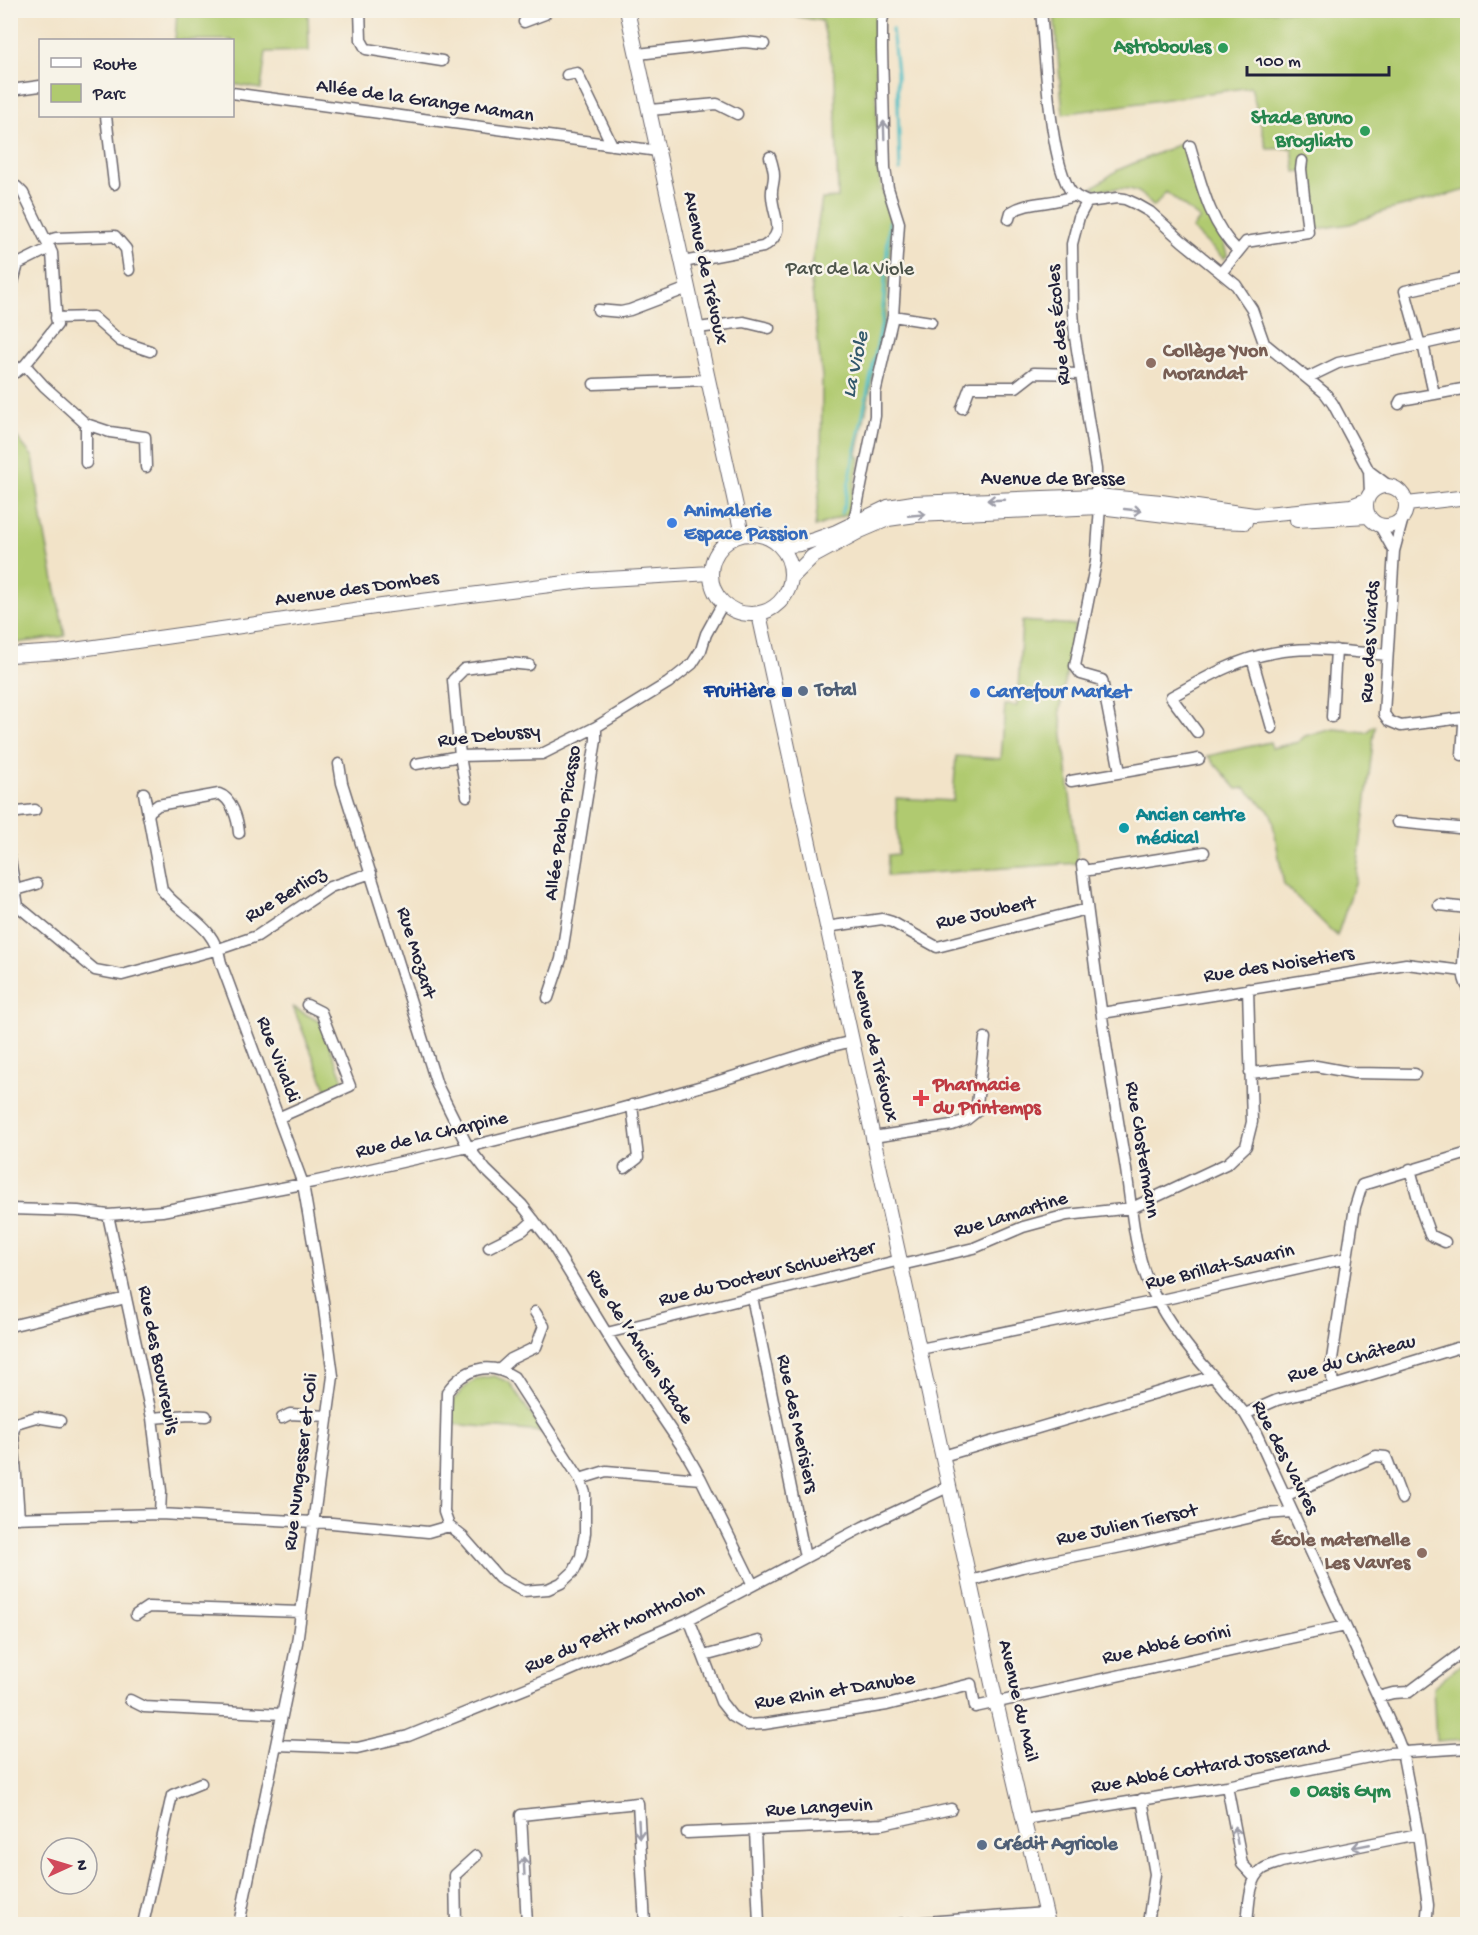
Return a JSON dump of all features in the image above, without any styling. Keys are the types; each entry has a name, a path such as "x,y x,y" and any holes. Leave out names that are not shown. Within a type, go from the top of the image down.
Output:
{"main road":[{"name":"Avenue de Trévoux","path":"627,10 742,534"},
{"path":"1405,511 1403,494 1389,486 1379,487 1368,497 1366,505 1368,516 1380,526 1393,526 1405,511 1467,497"},
{"name":"Avenue de Bresse","path":"781,546 809,541 888,519 916,515 1139,500 1254,515 1351,506 1368,497"},
{"name":"Avenue de Bresse","path":"1099,502 1215,521 1256,522 1368,516"},
{"name":"Avenue de Bresse","path":"792,577 812,557 859,526"},
{"path":"742,534 763,535 773,539 781,546 791,566 792,577 785,596 778,604 759,614 740,613 723,603 716,594 711,573 716,553 732,538 742,534"},
{"name":"Avenue des Dombes","path":"10,656 60,652 382,606 590,580 711,573"},
{"name":"Avenue de Trévoux","path":"759,614 950,1486"},
{"name":"Avenue du Mail","path":"950,1486 996,1702 1046,1919"}],"street":[{"path":"360,10 361,40 366,49 442,61"},
{"path":"524,22 544,14 547,10"},
{"path":"859,526 855,516 875,416 875,393 893,316 899,223 888,188 885,168 882,21 885,10"},
{"path":"1041,10 1056,149 1065,180 1072,194 1088,202 1117,198 1136,204 1150,212 1236,285 1252,309 1263,343 1325,393 1369,471 1389,486"},
{"path":"638,54 744,42 764,44"},
{"path":"567,75 577,73 612,145"},
{"path":"11,90 39,86"},
{"name":"Allée de la Grange Maman","path":"234,93 658,151"},
{"path":"650,110 717,104 737,114"},
{"path":"106,117 114,184"},
{"path":"1190,146 1204,194 1217,226 1238,251"},
{"path":"683,262 763,247 772,242 778,225 771,195 774,175 770,157"},
{"path":"1221,273 1245,242 1308,232 1302,161"},
{"path":"10,186 20,189 52,253 57,325 20,369 44,386 86,424 110,432 145,437 146,467"},
{"path":"1009,219 1011,212 1022,205 1065,200 1075,195"},
{"name":"Rue des Écoles","path":"1088,202 1079,216 1072,244 1075,337 1099,502 1096,562 1075,666 1081,674 1102,680 1120,772"},
{"path":"10,293 18,264 56,238 116,236 126,249 129,270"},
{"path":"1434,394 1405,291 1467,277"},
{"path":"598,310 621,312 630,310 688,288"},
{"path":"893,316 932,322"},
{"path":"56,318 93,317 120,341 150,351"},
{"path":"698,328 744,322 769,328"},
{"path":"1307,378 1338,363 1467,334"},
{"path":"962,408 970,387 1016,387 1034,373 1081,374"},
{"path":"594,384 707,380"},
{"path":"1399,404 1401,400 1467,388"},
{"path":"86,424 86,463"},
{"path":"1368,497 1369,471"},
{"name":"Rue des Viards","path":"1405,511 1394,551 1384,714 1389,721 1401,726 1465,722"},
{"path":"1380,526 1394,551"},
{"name":"Allée Pablo Picasso","path":"548,998 561,959 596,740 596,727 668,683 692,664 723,603"},
{"path":"1197,732 1170,697 1252,658 1296,650 1336,650 1387,655"},
{"path":"1332,717 1336,650"},
{"path":"1252,658 1272,728"},
{"path":"467,796 460,756 453,680 464,669 509,663 528,664"},
{"path":"1462,755 1465,722"},
{"name":"Rue Debussy","path":"416,764 460,756 542,754 596,727"},
{"path":"1071,781 1199,759"},
{"name":"Rue Mozart","path":"339,764 342,783 437,1085 468,1148"},
{"path":"144,793 162,890 210,934 219,949"},
{"path":"148,816 150,811 158,805 223,795 238,819 239,833"},
{"path":"10,813 35,810"},
{"path":"1396,822 1467,829"},
{"name":"Rue Clostermann","path":"1204,852 1082,868 1110,1076 1137,1241 1146,1276 1157,1301 1189,1350 1213,1376"},
{"path":"10,859 16,890 14,907"},
{"name":"Rue Berlioz","path":"14,907 95,970 122,975 219,949 256,936 330,887 371,873"},
{"path":"16,890 37,884"},
{"path":"1438,905 1467,908"},
{"name":"Rue Joubert","path":"826,927 882,919 892,922 937,947 1087,909"},
{"path":"1467,923 1463,970 1463,982 1467,987"},
{"name":"Rue Vivaldi","path":"219,949 221,963 303,1184"},
{"name":"Rue des Noisetiers","path":"1102,1013 1406,964 1463,970"},
{"name":"Rue Lamartine","path":"901,1263 974,1248 1023,1227 1067,1215 1132,1208 1228,1163 1246,1146 1252,1122 1248,989"},
{"path":"280,1117 350,1086 321,1012 307,1005"},
{"path":"873,1137 952,1125 966,1120 976,1112 985,1038"},
{"name":"Rue de la Charpine","path":"10,1209 78,1211 108,1215 162,1211 303,1184 468,1148 632,1105 853,1041"},
{"path":"1250,1073 1316,1066 1354,1073 1415,1074"},
{"path":"624,1168 638,1158 632,1105"},
{"name":"Rue de l’Ancien Stade","path":"468,1148 486,1170 522,1205 550,1241 701,1479 753,1585"},
{"path":"1333,1386 1331,1366 1355,1207 1362,1185 1467,1153"},
{"path":"1410,1169 1430,1235 1445,1242"},
{"name":"Rue Nungesser et Coli","path":"239,1924 301,1612 333,1376 303,1184"},
{"name":"Rue des Bouvreuils","path":"108,1215 152,1418 161,1491 160,1514"},
{"path":"489,1247 523,1230 534,1220"},
{"name":"Rue Brillat-Savarin","path":"921,1348 1157,1301 1347,1258"},
{"name":"Rue du Docteur Schweitzer","path":"607,1333 901,1263"},
{"name":"Rue des Merisiers","path":"752,1297 805,1557"},
{"path":"10,1326 126,1298"},
{"path":"500,1369 511,1359 536,1347 544,1326 535,1312"},
{"name":"Rue du Château","path":"1245,1414 1265,1404 1457,1348 1462,1349 1467,1356"},
{"path":"490,1366 514,1377 580,1479 585,1493 585,1533 581,1556 574,1571 561,1583 548,1589 523,1591 499,1578 464,1537 448,1526 444,1512 447,1392 465,1374 490,1366"},
{"path":"944,1456 1213,1376"},
{"name":"Rue des Vavres","path":"1213,1376 1245,1414 1256,1433 1391,1721 1402,1751 1418,1834 1428,1905 1426,1924"},
{"path":"152,1418 189,1414 206,1416"},
{"path":"282,1418 290,1414 328,1416"},
{"path":"60,1421 36,1418 16,1423 13,1432 15,1518 160,1514 314,1522 428,1532 448,1526"},
{"path":"1285,1496 1376,1456 1381,1456 1386,1457 1402,1499"},
{"path":"580,1479 606,1471 701,1479"},
{"name":"Rue du Petit Montholon","path":"276,1745 357,1748 408,1736 689,1619 863,1527 950,1486"},
{"name":"Rue Julien Tiersot","path":"970,1581 1022,1567 1136,1544 1265,1514 1292,1512"},
{"path":"136,1615 148,1607 301,1612"},
{"name":"Rue Rhin et Danube","path":"689,1619 722,1702 732,1716 747,1725 887,1705 971,1684 975,1707 996,1702"},
{"name":"Rue Abbé Gorini","path":"996,1702 1345,1626"},
{"path":"704,1656 759,1641"},
{"path":"1378,1697 1409,1692 1467,1648"},
{"path":"130,1700 144,1707 282,1714"},
{"name":"Rue Abbé Cottard Josserand","path":"1024,1819 1227,1786 1402,1751 1467,1748"},
{"path":"143,1924 172,1796 201,1783"},
{"path":"1227,1786 1242,1864 1255,1878"},
{"path":"1142,1799 1155,1874 1148,1924"},
{"path":"527,1924 521,1815 638,1803 645,1924"},
{"name":"Rue Langevin","path":"687,1833 883,1824 951,1809"},
{"path":"755,1830 759,1924"},
{"path":"1246,1924 1255,1878 1263,1869 1281,1862 1418,1834"},
{"path":"456,1924 455,1875 476,1856"},
{"path":"900,1924 1046,1919"}],"green space":[{"path":"177,11 308,11 309,51 266,52 261,89 234,84 234,39 175,39"},
{"name":"Parc de la Viole","path":"782,11 878,11 875,24 878,171 892,227 886,315 857,454 860,459 848,514 815,527 821,478 822,377 810,273 822,199 838,198 835,77 822,21 788,15"},
{"name":"Stade Bruno Brogliato","path":"1054,11 1467,11 1467,190 1385,211 1350,224 1317,229 1311,222 1304,171 1295,172 1292,148 1267,149 1251,87 1063,114"},
{"path":"1182,143 1207,210 1223,241 1227,255 1224,259 1192,229 1200,219 1166,192 1154,207 1135,190 1092,188 1118,170"},
{"path":"10,429 33,457 43,525 65,636 11,644"},
{"path":"1022,621 1075,625 1060,710 1078,863 887,876 888,855 898,854 896,798 953,801 956,756 1001,759 1005,705 1017,706"},
{"path":"1375,726 1356,880 1337,936 1284,885 1271,813 1245,788 1237,789 1208,756 1270,742 1272,748 1298,742 1305,736 1334,729 1367,732"},
{"path":"293,1007 320,1022 343,1080 340,1086 327,1091"},
{"path":"494,1376 509,1382 543,1432 451,1424 452,1402 462,1390 476,1379"},
{"path":"1467,1659 1467,1739 1436,1741 1433,1688"}],"waterway":[{"name":"La Viole","path":"892,29 897,73 900,170"},
{"name":"La Viole","path":"841,513 882,321 889,222"}],"place":[{"name":"Astroboules","path":"1223,48"},
{"name":"Stade Bruno Brogliato","path":"1365,131"},
{"name":"Collège Yvon Morandat","path":"1151,363"},
{"name":"Animalerie Espace Passion","path":"672,523"},
{"name":"Total","path":"803,691"},
{"name":"Fruitière","path":"787,692"},
{"name":"Carrefour Market","path":"975,693"},
{"name":"Ancien centre médical","path":"1124,828"},
{"name":"Pharmacie du Printemps","path":"921,1098"},
{"name":"École maternelle Les Vavres","path":"1422,1553"},
{"name":"Oasis Gym","path":"1295,1792"},
{"name":"Crédit Agricole","path":"982,1845"}]}
